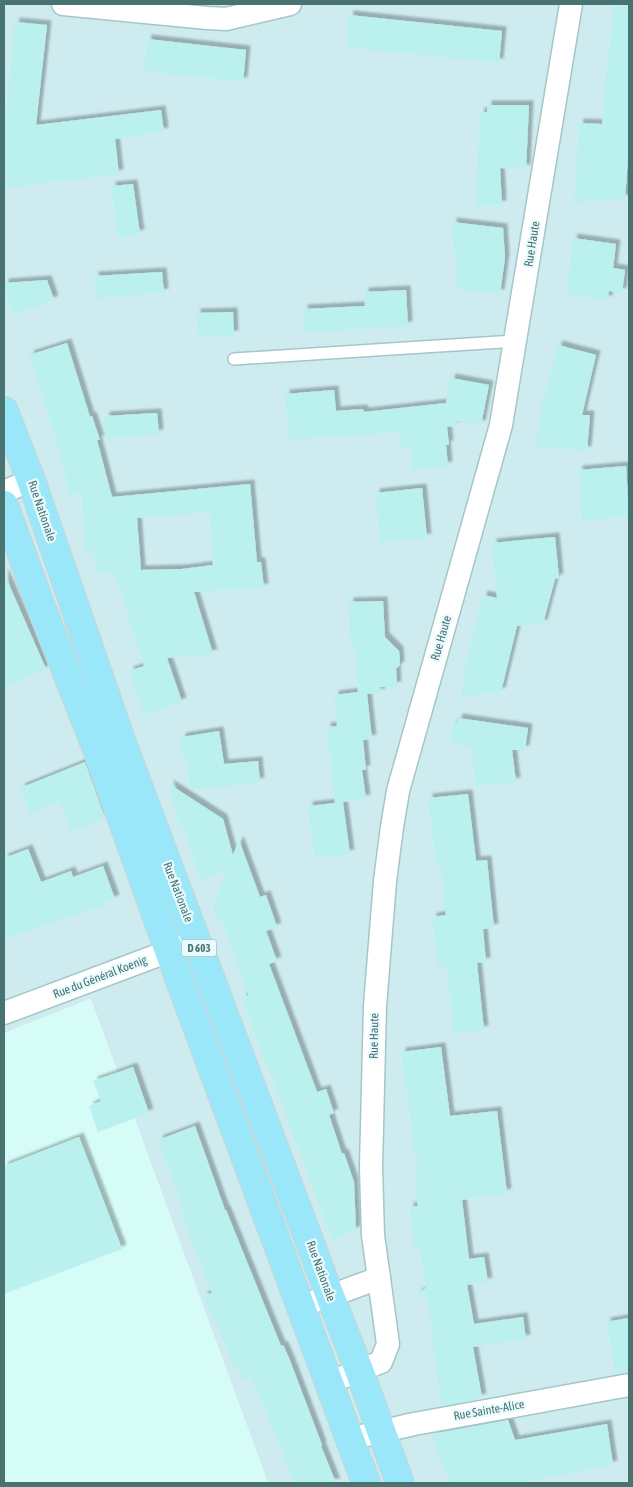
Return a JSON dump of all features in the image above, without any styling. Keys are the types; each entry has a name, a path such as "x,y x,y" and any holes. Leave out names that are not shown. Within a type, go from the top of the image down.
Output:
{"main road":[{"name":"Rue Nationale","path":"4,411 31,480 168,951 366,1483"},
{"name":"Rue Nationale","path":"4,505 42,609 110,747 197,941 330,1296 360,1370 400,1483"}],"street":[{"path":"63,4 226,19 290,4"},
{"name":"Rue Haute","path":"328,1383 381,1362 388,1344 373,1235 372,1168 375,1006 392,827 401,782 502,426 571,4"},
{"path":"4,492 31,480"},
{"name":"Rue du Général Koenig","path":"4,1013 197,941"},
{"path":"300,1306 379,1278"},
{"name":"Rue Sainte-Alice","path":"349,1439 414,1424 629,1385"}],"lane":[{"path":"234,358 516,340"}],"shaded area":[{"path":"4,4 629,4 629,1483 268,1483 91,999 4,1033"},
{"path":"90,999 268,1483 4,1483 4,1033"}],"building":[{"path":"614,4 629,4 629,158 625,199 574,202 579,123 602,124"},
{"path":"349,15 502,31 499,63 346,47"},
{"path":"15,22 47,25 36,125 161,110 164,132 115,139 119,174 4,188 4,126"},
{"path":"147,39 246,50 243,82 144,71"},
{"path":"487,105 529,105 526,169 500,168 502,205 476,206 480,112 487,112"},
{"path":"133,184 140,234 118,237 111,186"},
{"path":"452,222 503,228 505,258 500,294 455,289 457,274"},
{"path":"573,238 616,244 613,268 625,270 622,293 609,291 608,300 566,294"},
{"path":"162,272 164,293 96,298 94,276"},
{"path":"47,280 54,300 13,315 4,290 4,283"},
{"path":"406,290 408,326 305,332 303,309 365,306 364,292"},
{"path":"233,312 234,335 199,337 196,313"},
{"path":"67,343 90,417 92,416 100,440 97,440 112,497 250,484 257,562 261,562 264,588 194,592 213,654 167,658 182,702 144,715 129,671 144,666 114,572 96,574 94,553 85,554 81,492 69,495 62,460 29,355","holes":["209,512 213,565 182,569 141,570 137,518"]},
{"path":"558,345 596,355 582,415 590,415 587,451 534,446 537,430 540,427 542,405"},
{"path":"451,378 489,385 481,425 457,421 456,426 447,427 449,445 446,445 448,466 412,469 411,447 400,447 399,432 289,440 285,394 334,390 336,411 363,409 364,412 446,403"},
{"path":"157,413 159,434 106,439 105,416"},
{"path":"626,466 629,517 582,521 578,470"},
{"path":"422,488 427,538 380,542 375,493"},
{"path":"555,537 559,578 555,579 543,624 517,626 501,692 461,697 464,670 483,595 497,598 492,543"},
{"path":"4,573 46,669 4,688"},
{"path":"383,601 385,637 399,651 400,665 396,669 397,686 380,687 381,693 367,694 372,739 363,740 366,770 362,770 366,799 343,802 350,854 315,858 308,806 335,803 326,727 337,726 334,695 358,692 355,649 351,649 349,602"},
{"path":"458,718 528,728 525,750 512,750 516,782 476,786 472,756 474,747 450,744 453,723 457,723"},
{"path":"219,731 224,764 258,761 260,782 191,790 186,758 182,754 179,745 182,737"},
{"path":"85,762 105,818 71,831 60,801 30,813 20,788"},
{"path":"169,784 223,819 233,855 239,840 260,897 266,895 277,927 266,931 277,961 269,964 317,1092 326,1089 334,1113 329,1115 354,1182 356,1230 332,1240 254,1033 242,997 249,996 221,920 217,918 213,907 227,870 201,880 182,826 179,827"},
{"path":"468,794 476,861 487,860 494,928 483,929 486,962 477,963 484,1030 454,1034 446,966 438,967 432,917 446,915 440,864 436,865 428,798"},
{"path":"28,849 41,882 71,871 73,877 103,866 115,899 85,913 85,911 4,939 4,858"},
{"path":"441,1047 450,1116 497,1111 507,1193 462,1200 469,1259 484,1257 488,1282 467,1285 474,1324 523,1317 526,1339 473,1347 482,1398 442,1406 428,1301 416,1295 426,1288 420,1248 415,1249 409,1207 418,1206 415,1187 418,1156 413,1153 413,1138 401,1052"},
{"path":"133,1067 149,1113 98,1132 89,1106 101,1101 93,1081"},
{"path":"195,1126 225,1210 281,1346 283,1345 289,1358 336,1483 294,1483 252,1377 244,1380 239,1369 236,1370 203,1296 212,1293 181,1213 184,1212 158,1140"},
{"path":"79,1137 122,1249 4,1294 4,1166"},
{"path":"629,1318 629,1372 616,1374 606,1322"},
{"path":"508,1420 515,1440 607,1424 613,1465 517,1483 450,1483 431,1434"}]}
